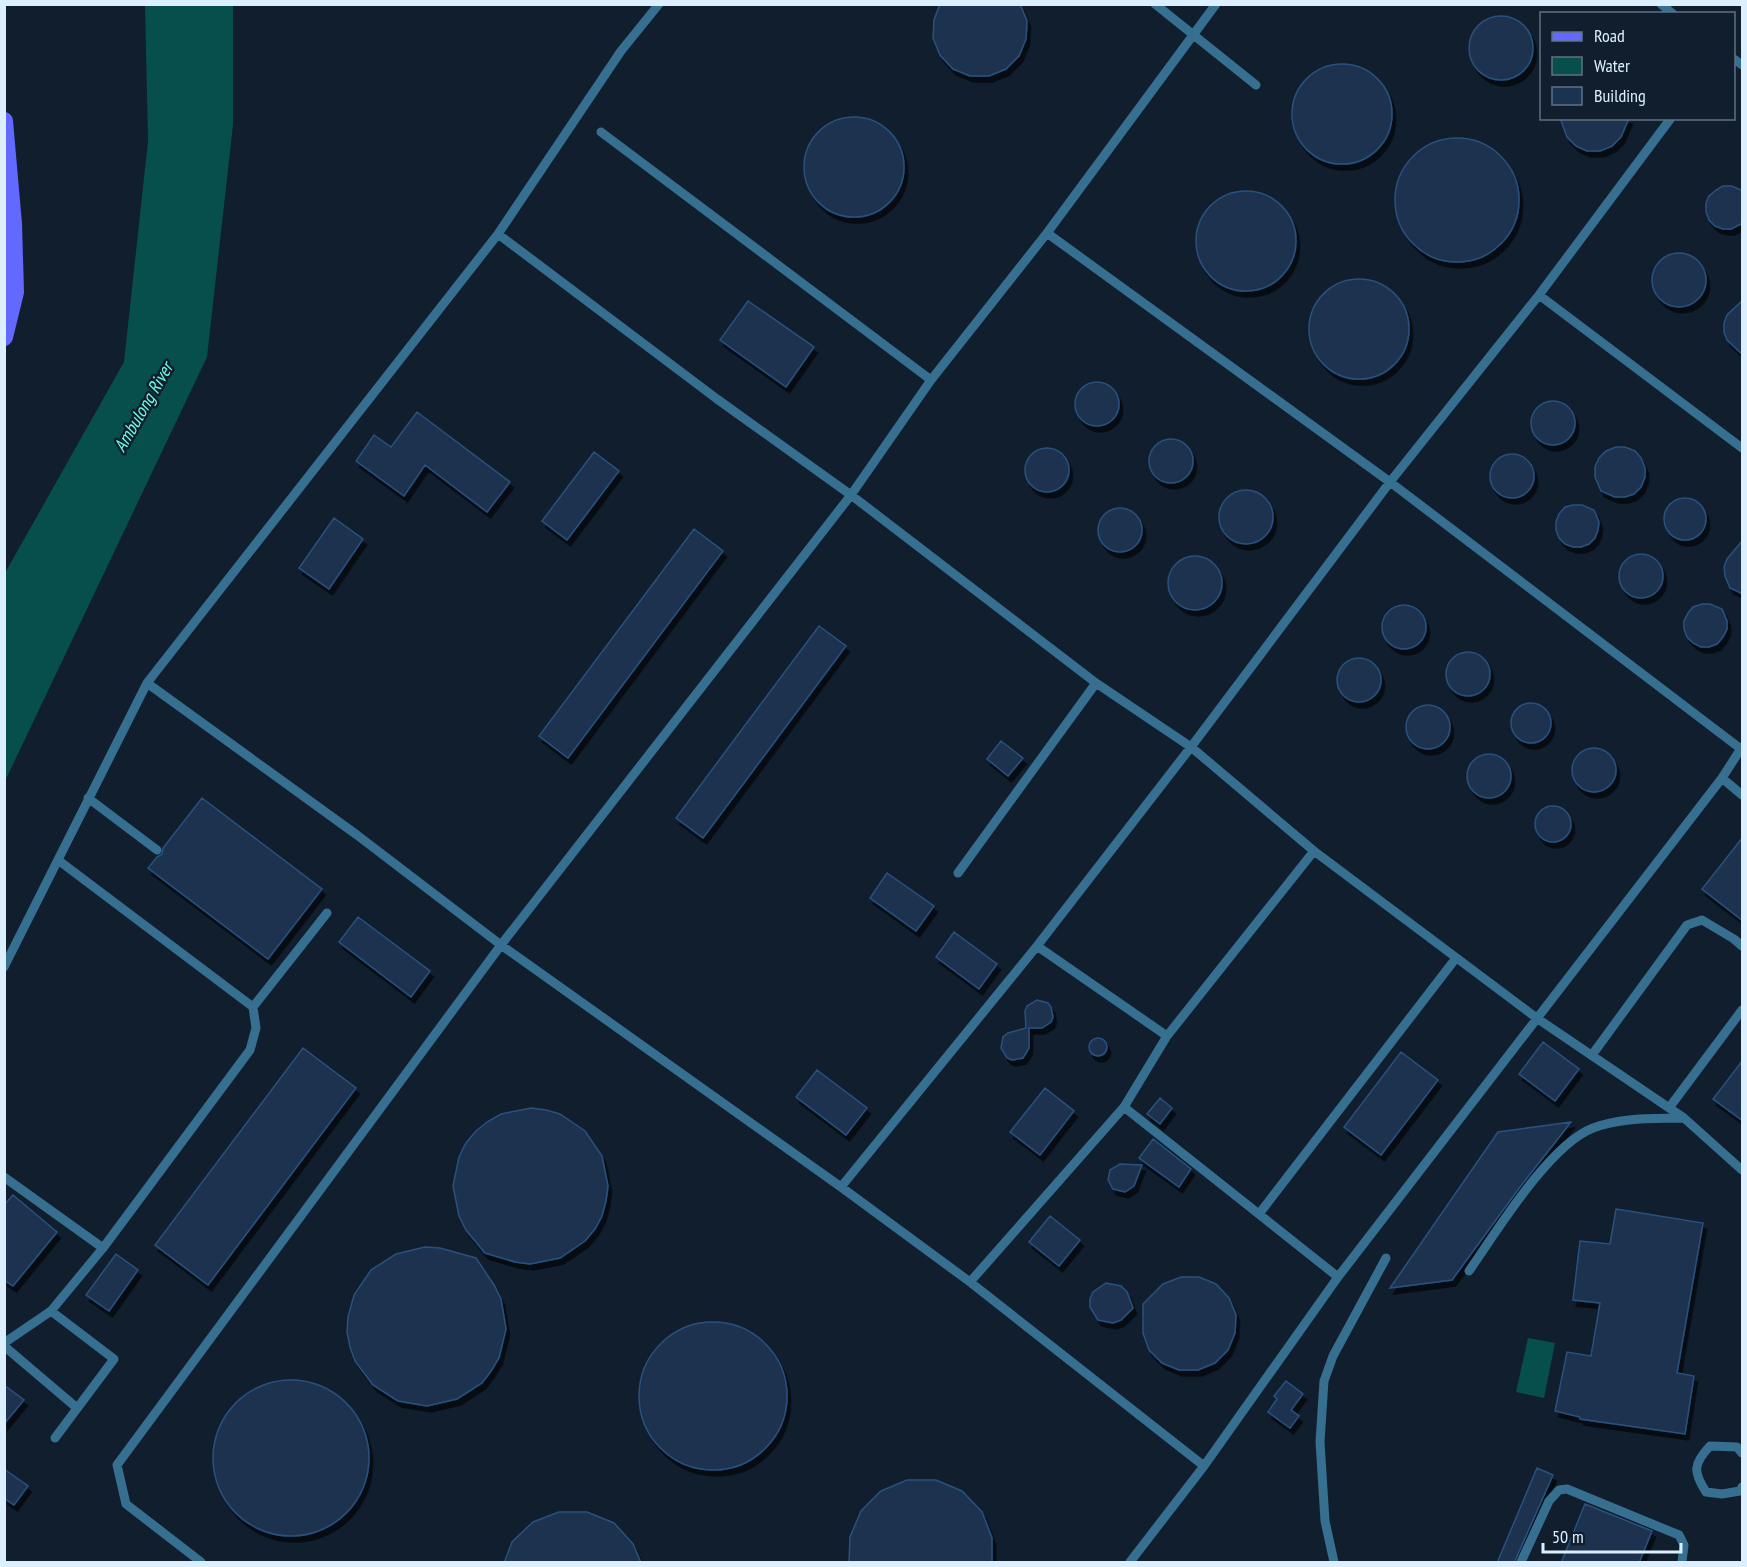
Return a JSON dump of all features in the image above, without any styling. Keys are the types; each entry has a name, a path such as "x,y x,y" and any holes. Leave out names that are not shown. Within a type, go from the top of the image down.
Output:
{"main road":[{"path":"4,121 13,224 15,292 4,337"}],"lane":[{"path":"4,967 147,683 498,234 621,51 659,4"},
{"path":"1155,4 1192,36 1215,51 1256,85"},
{"path":"201,1563 126,1504 117,1465 501,945 851,495 931,380 1047,233 1216,4"},
{"path":"841,1187 1037,946 1191,747 1390,482 1539,295 1670,120"},
{"path":"601,132 931,380"},
{"path":"1047,233 1390,482 1742,748 1722,778 1538,1019 1338,1277 1204,1466 1130,1563"},
{"path":"498,234 717,399 851,495 1096,683 1191,747 1314,851 1538,1019 1684,1118 1743,1170"},
{"path":"1539,295 1743,448"},
{"path":"147,683 357,835 501,945 841,1187 970,1282 1204,1466"},
{"path":"958,873 1096,683"},
{"path":"1722,778 1743,795"},
{"path":"88,798 157,850"},
{"path":"970,1282 1124,1107 1167,1036 1314,851"},
{"path":"58,860 253,1007 256,1028 250,1050 103,1248 51,1311 4,1344 77,1408"},
{"path":"253,1007 327,913"},
{"path":"1592,1055 1687,925 1702,920 1743,946"},
{"path":"1037,946 1167,1036"},
{"path":"1259,1214 1456,958"},
{"path":"1669,1108 1743,1010"},
{"path":"1124,1107 1338,1277"},
{"path":"1469,1271 1543,1167 1571,1139 1593,1128 1628,1119 1684,1118"},
{"path":"4,1177 103,1248"},
{"path":"1334,1563 1325,1521 1321,1465 1320,1442 1324,1381 1333,1356 1386,1258"},
{"path":"51,1311 114,1359 55,1438"},
{"path":"1743,1453 1737,1447 1710,1446 1698,1459 1696,1477 1706,1492 1722,1494 1740,1491 1743,1487"},
{"path":"1521,1563 1549,1501 1559,1490 1567,1489 1679,1535 1684,1545 1682,1563"}],"water":[{"name":"Ambulong River","path":"145,5 233,5 233,125 207,357 5,781 5,573 124,362 148,141"},
{"path":"1528,1338 1555,1343 1544,1398 1516,1392"}],"building":[{"path":"940,4 1020,4 1027,21 1026,39 1019,56 1006,69 989,76 970,76 953,69 940,55 933,38 934,20"},
{"path":"1495,16 1507,16 1524,25 1531,36 1533,48 1531,60 1524,71 1507,80 1495,80 1483,75 1474,66 1469,54 1469,42 1474,30 1483,21"},
{"path":"1342,64 1370,72 1384,86 1392,114 1384,142 1370,156 1342,164 1314,156 1300,142 1292,114 1300,86 1314,72"},
{"path":"854,117 882,125 896,139 904,167 896,195 882,209 854,217 826,209 812,195 804,167 812,139 826,125"},
{"path":"1561,120 1628,120 1621,137 1612,146 1600,151 1587,151 1576,146 1567,137"},
{"path":"1457,138 1481,143 1500,157 1514,176 1519,200 1514,224 1500,243 1481,257 1457,262 1433,257 1414,243 1400,224 1395,200 1400,176 1414,157 1433,143"},
{"path":"1723,186 1732,186 1743,191 1743,223 1731,229 1715,226 1709,220 1706,212 1709,196"},
{"path":"1246,191 1274,199 1288,213 1296,241 1288,269 1274,283 1246,291 1218,283 1204,269 1196,241 1204,213 1218,199"},
{"path":"1679,253 1689,255 1698,261 1704,270 1706,280 1704,290 1698,299 1689,305 1679,307 1669,305 1660,299 1654,290 1652,280 1654,270 1660,261 1669,255"},
{"path":"1359,279 1387,287 1401,301 1409,329 1401,357 1387,371 1359,379 1331,371 1317,357 1309,329 1317,301 1331,287"},
{"path":"1743,300 1743,355 1727,340 1724,323 1727,315"},
{"path":"748,301 814,347 786,387 720,340"},
{"path":"1097,382 1112,389 1119,404 1112,419 1097,426 1082,419 1075,404 1082,389"},
{"path":"1553,401 1568,408 1575,423 1568,438 1553,445 1538,438 1531,423 1538,408"},
{"path":"417,412 510,482 487,512 425,465 404,496 356,461 374,435 391,447"},
{"path":"1171,439 1186,446 1193,461 1186,476 1171,483 1156,476 1149,461 1156,446"},
{"path":"1616,447 1625,447 1635,451 1645,468 1645,477 1641,487 1634,494 1625,497 1615,497 1601,491 1595,477 1595,467 1599,458 1606,451"},
{"path":"1047,448 1062,455 1069,470 1062,485 1047,492 1032,485 1025,470 1032,455"},
{"path":"594,452 619,471 567,540 542,521"},
{"path":"1512,454 1527,461 1534,476 1527,491 1512,498 1497,491 1490,476 1497,461"},
{"path":"1246,490 1256,492 1265,498 1271,507 1273,517 1271,527 1265,536 1256,542 1246,544 1236,542 1227,536 1221,527 1219,517 1221,507 1227,498 1236,492"},
{"path":"1685,498 1693,499 1700,504 1705,511 1705,527 1700,534 1693,539 1685,540 1677,539 1670,534 1665,527 1664,519 1665,511 1670,504 1677,499"},
{"path":"1582,505 1594,510 1599,522 1595,538 1589,544 1581,547 1565,544 1559,538 1556,530 1559,514 1565,507"},
{"path":"1120,508 1135,515 1142,530 1135,545 1120,552 1105,545 1098,530 1105,515"},
{"path":"334,518 363,539 329,589 299,568"},
{"path":"694,529 723,551 568,758 539,736"},
{"path":"1743,540 1743,594 1730,588 1724,567 1727,559"},
{"path":"1641,554 1656,561 1663,576 1656,591 1641,598 1626,591 1619,576 1626,561"},
{"path":"1195,556 1205,558 1214,564 1220,573 1222,583 1220,593 1214,602 1205,608 1195,610 1185,608 1176,602 1170,593 1168,583 1170,573 1176,564 1185,558"},
{"path":"1710,604 1722,609 1727,621 1727,629 1723,637 1717,644 1709,647 1701,647 1693,643 1687,637 1684,629 1684,621 1688,613 1693,607"},
{"path":"1404,605 1419,612 1426,627 1419,642 1404,649 1389,642 1382,627 1389,612"},
{"path":"819,626 846,646 703,838 676,818"},
{"path":"1468,652 1483,659 1490,674 1483,689 1468,696 1453,689 1446,674 1453,659"},
{"path":"1359,658 1374,665 1381,680 1374,695 1359,702 1344,695 1337,680 1344,665"},
{"path":"1531,703 1539,704 1545,709 1550,715 1550,731 1545,737 1539,742 1531,743 1523,742 1517,737 1512,731 1511,723 1512,715 1517,709 1523,704"},
{"path":"1428,705 1443,712 1450,727 1443,742 1428,749 1413,742 1406,727 1413,712"},
{"path":"1001,741 1023,758 1008,776 987,759"},
{"path":"1594,748 1609,755 1616,770 1609,785 1594,792 1579,785 1572,770 1579,755"},
{"path":"1489,754 1504,761 1511,776 1504,791 1489,798 1474,791 1467,776 1474,761"},
{"path":"202,798 322,889 268,959 148,868 162,854 163,848"},
{"path":"1553,806 1566,811 1571,824 1566,837 1553,842 1540,837 1535,824 1540,811"},
{"path":"1743,837 1743,921 1702,889"},
{"path":"887,873 934,906 916,931 870,898"},
{"path":"358,917 430,971 411,997 339,942"},
{"path":"954,932 997,964 979,989 936,957"},
{"path":"1037,1000 1048,1003 1051,1007 1053,1017 1051,1022 1042,1028 1029,1028 1029,1048 1023,1058 1012,1060 1007,1058 1001,1048 1003,1037 1008,1033 1026,1028 1025,1011 1027,1006"},
{"path":"1094,1038 1102,1038 1107,1043 1105,1054 1094,1056 1089,1051 1089,1043"},
{"path":"1543,1042 1579,1069 1555,1101 1519,1074"},
{"path":"303,1048 356,1088 208,1285 155,1245"},
{"path":"1401,1052 1438,1080 1381,1155 1344,1127"},
{"path":"1743,1060 1743,1121 1713,1099"},
{"path":"817,1070 867,1108 846,1135 796,1097"},
{"path":"1045,1088 1074,1111 1040,1155 1010,1132"},
{"path":"1160,1098 1172,1108 1160,1124 1147,1114"},
{"path":"531,1108 560,1114 585,1131 602,1156 608,1186 602,1216 585,1241 560,1258 530,1264 485,1253 466,1230 459,1216 453,1186 459,1157 466,1143 476,1131 501,1114"},
{"path":"1571,1122 1452,1280 1390,1288 1498,1132"},
{"path":"1153,1139 1191,1169 1179,1187 1139,1158"},
{"path":"1120,1164 1142,1165 1134,1186 1125,1192 1113,1189 1108,1180 1110,1170"},
{"path":"13,1195 57,1232 13,1286 4,1280 4,1205"},
{"path":"1616,1209 1703,1223 1677,1373 1694,1376 1685,1434 1580,1419 1580,1417 1555,1411 1567,1352 1591,1356 1600,1303 1573,1300 1580,1241 1610,1244"},
{"path":"1050,1216 1080,1240 1059,1266 1029,1242"},
{"path":"425,1247 440,1248 476,1258 501,1299 506,1329 499,1358 482,1383 457,1399 427,1406 398,1401 373,1385 355,1361 347,1332 348,1317 354,1295 371,1270 396,1254"},
{"path":"116,1254 138,1270 109,1311 86,1295"},
{"path":"1181,1277 1199,1277 1216,1284 1229,1298 1236,1315 1235,1333 1228,1350 1215,1363 1198,1370 1179,1370 1162,1363 1149,1350 1143,1333 1143,1304 1163,1284"},
{"path":"1106,1283 1121,1286 1127,1292 1133,1308 1121,1320 1113,1323 1098,1320 1090,1307 1093,1292"},
{"path":"713,1322 741,1327 754,1334 765,1344 775,1355 782,1368 787,1396 782,1424 775,1437 765,1448 754,1458 741,1465 713,1470 685,1465 672,1458 661,1448 651,1437 644,1424 639,1396 644,1368 651,1355 661,1344 672,1334 685,1327"},
{"path":"291,1380 321,1386 346,1403 363,1428 369,1458 363,1488 346,1513 321,1530 291,1536 261,1530 236,1513 219,1488 213,1458 219,1428 236,1403 261,1386"},
{"path":"1286,1381 1303,1394 1291,1410 1299,1416 1290,1428 1268,1412 1277,1399 1274,1396"},
{"path":"4,1385 24,1400 4,1424"},
{"path":"1537,1468 1553,1475 1514,1563 1497,1563"},
{"path":"4,1469 28,1486 14,1505 4,1498"},
{"path":"907,1480 936,1480 962,1491 982,1512 992,1538 992,1563 849,1563 850,1537 861,1511 881,1491"},
{"path":"1585,1504 1652,1531 1639,1563 1561,1563"},
{"path":"559,1512 587,1512 614,1523 633,1544 641,1563 504,1563 512,1542 533,1522"}]}
